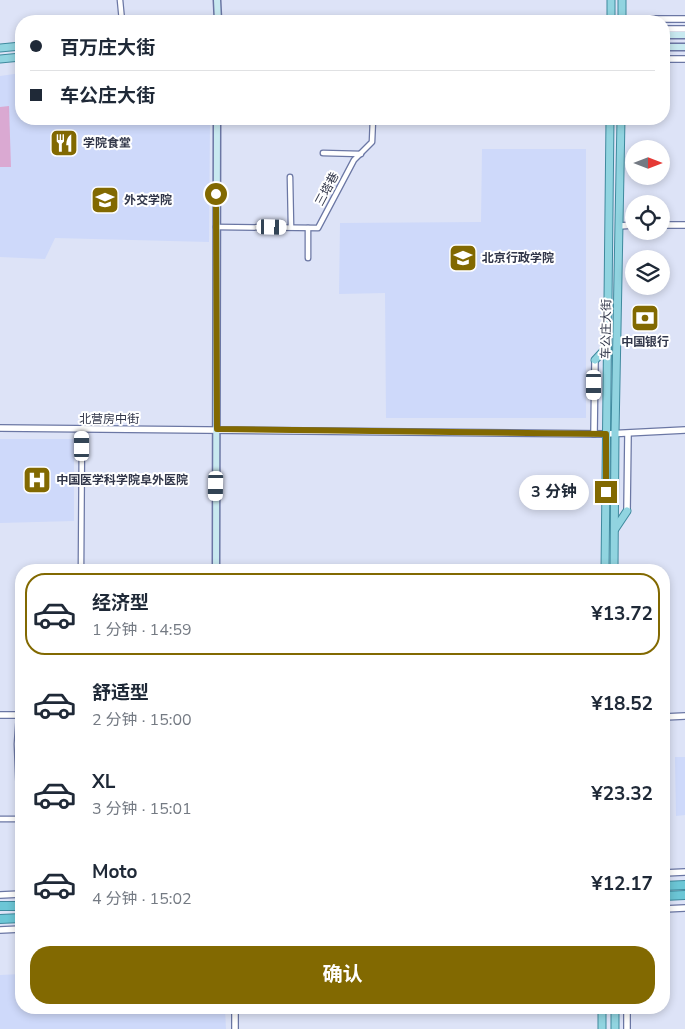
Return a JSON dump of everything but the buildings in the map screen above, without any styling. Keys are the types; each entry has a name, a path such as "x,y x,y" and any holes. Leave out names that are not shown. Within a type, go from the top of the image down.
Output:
{"highway":[{"path":"670,886 684,885"},
{"path":"670,896 684,895"},
{"path":"0,906 15,906"},
{"path":"0,919 15,918"}],"main road":[{"path":"217,0 218,15"},
{"path":"610,15 611,0"},
{"path":"621,15 622,0"},
{"path":"670,35 685,35"},
{"path":"0,48 15,47"},
{"path":"670,47 685,47"},
{"path":"0,59 15,58"},
{"path":"216,564 217,125"},
{"name":"车公庄大街","path":"605,564 610,125"},
{"name":"车公庄大街","path":"614,564 621,125"},
{"path":"595,360 607,347"},
{"path":"614,529 627,511"},
{"path":"602,1014 602,1029"},
{"path":"615,1014 615,1029"}],"street":[{"path":"120,0 121,15"},
{"path":"670,19 685,19"},
{"path":"670,29 685,28"},
{"path":"670,59 685,59"},
{"name":"三塔巷","path":"308,228 318,228 354,160 372,142 373,125"},
{"name":"三塔巷","path":"323,153 361,154"},
{"path":"290,177 291,228"},
{"path":"670,225 685,225"},
{"path":"619,226 625,226"},
{"path":"216,227 308,228 308,258"},
{"path":"594,434 595,360"},
{"name":"北营房中街","path":"0,428 594,434 685,430"},
{"path":"81,564 82,428"},
{"path":"627,511 628,434"},
{"path":"0,715 15,715"},
{"path":"670,717 685,716"},
{"path":"0,820 15,819"},
{"path":"670,873 685,872"},
{"path":"0,895 15,894"},
{"path":"670,909 685,908"},
{"path":"0,930 15,929"},
{"path":"235,1014 236,1029"},
{"path":"627,1014 627,1029"}],"shaded area":[{"name":"外交学院","path":"15,74 15,125 210,125 209,242 55,238 45,259 0,257 0,76"},
{"path":"9,106 11,167 0,167 0,107"},
{"name":"北京行政学院","path":"482,149 586,149 586,418 386,418 385,293 339,294 340,223 481,222"},
{"name":"中国医学科学院阜外医院","path":"0,439 74,439 74,521 0,523"},
{"path":"675,757 685,757 685,815 676,816"},
{"path":"15,974 15,1014 225,1014 226,1029 0,1029 0,975"}],"place":[{"name":"学院食堂","path":"64,143"},
{"name":"外交学院","path":"105,200"},
{"name":"北京行政学院","path":"463,258"},
{"name":"中国银行","path":"645,318"},
{"name":"中国医学科学院阜外医院","path":"37,480"}],"route":[{"path":"216,194 217,429 606,434 606,492"}]}
